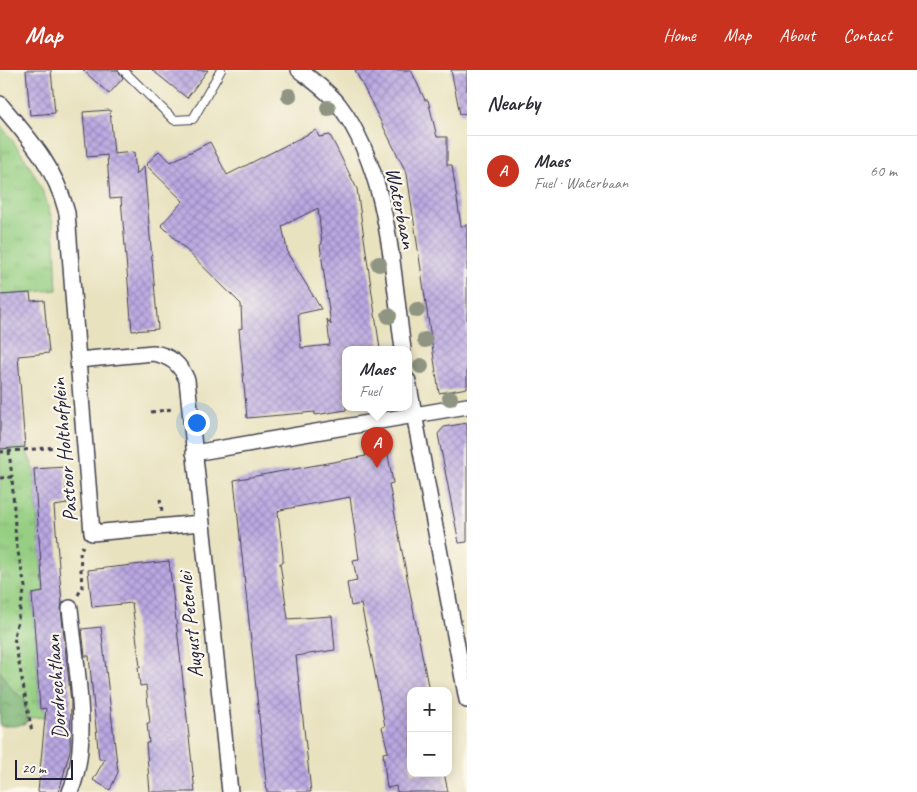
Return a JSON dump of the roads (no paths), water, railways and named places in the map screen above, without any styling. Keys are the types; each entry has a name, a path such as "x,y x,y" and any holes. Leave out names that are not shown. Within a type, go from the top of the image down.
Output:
{"street":[{"name":"Waterbaan","path":"299,70 324,90 338,105 371,164 382,202 404,346"},
{"path":"0,104 46,161 62,195 67,213 78,360"},
{"name":"Pastoor Holthofplein","path":"194,453 188,380 183,369 165,355 153,352 78,360 92,533 201,523"},
{"path":"194,453 467,406"},
{"path":"412,409 467,700"},
{"name":"August Petenlei","path":"194,453 230,792"},
{"name":"Dordrechtlaan","path":"70,608 82,738 79,764 70,792"}],"lane":[{"path":"123,70 174,120 193,119 221,70"}],"place":[{"name":"Maes","path":"377,468"}]}
